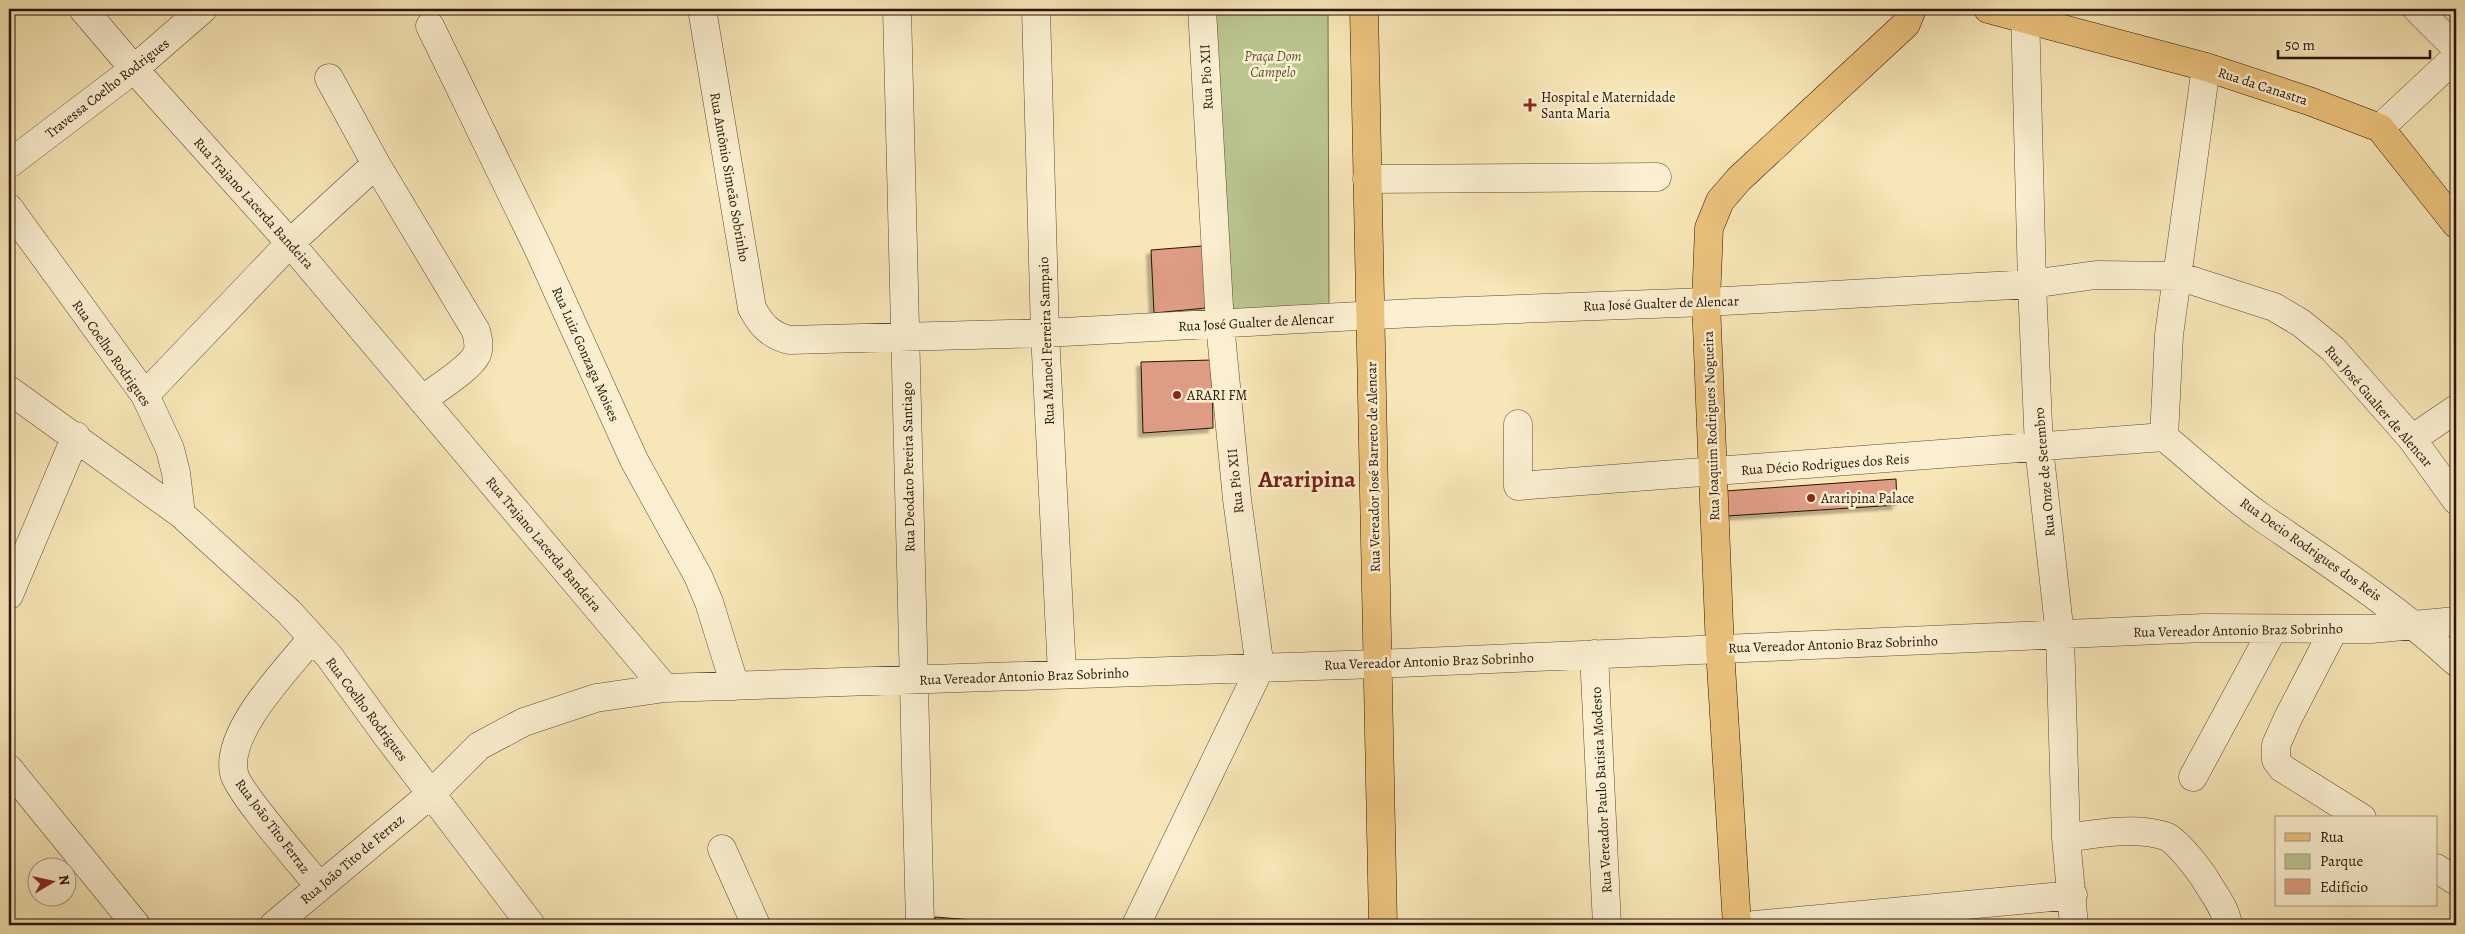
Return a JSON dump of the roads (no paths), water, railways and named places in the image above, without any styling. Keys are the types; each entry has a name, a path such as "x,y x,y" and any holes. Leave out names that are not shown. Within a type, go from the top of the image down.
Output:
{"main road":[{"name":"Rua Vereador José Barreto de Alencar","path":"1364,9 1383,925"},
{"name":"Rua Joaquim Rodrigues Nogueira","path":"1737,925 1720,649 1706,302 1709,228 1720,202 1739,180 1906,24 1912,9"},
{"name":"Rua da Canastra","path":"1988,9 2025,14 2206,67 2309,101 2380,128"},
{"path":"2380,128 2456,224"}],"street":[{"name":"Rua Trajano Lacerda Bandeira","path":"84,9 134,69 290,243 665,688"},
{"name":"Travessa Coelho Rodrigues","path":"9,164 134,69 203,9"},
{"name":"Rua Antônio Simeão Sobrinho","path":"702,9 752,308 761,324 776,336"},
{"name":"Rua Deodato Pereira Santiago","path":"897,9 920,925"},
{"name":"Rua Manoel Ferreira Sampaio","path":"1036,9 1045,333 1062,673"},
{"name":"Rua Pio XII","path":"1202,9 1220,324 1237,499 1260,668"},
{"path":"2417,9 2456,48"},
{"name":"Rua Onze de Setembro","path":"2025,14 2032,284 2039,448 2060,634 2066,838 2073,894 2074,925"},
{"name":"Rua Luiz Gonzaga Moises","path":"430,26 538,248 634,460 698,576 709,602 734,686"},
{"path":"2380,128 2456,57"},
{"path":"2164,437 2169,335 2206,67"},
{"path":"329,78 376,164 476,331 479,344 476,355 469,364 422,400"},
{"path":"145,395 290,243 376,164"},
{"path":"1368,179 1657,178"},
{"name":"Rua Coelho Rodrigues","path":"9,208 145,395 170,449 176,473 181,514"},
{"name":"Rua José Gualter de Alencar","path":"776,336 790,340 1045,333 1370,316 1706,302 2032,284 2096,275 2178,276 2274,307 2301,323 2333,349 2412,439 2456,500"},
{"name":"Rua Coelho Rodrigues","path":"9,390 76,436 181,514 289,612 329,656 531,925"},
{"path":"2412,439 2456,408"},
{"name":"Rua Décio Rodrigues dos Reis","path":"1518,424 1518,486 2039,448 2164,437"},
{"path":"9,595 76,436"},
{"name":"Rua Decio Rodrigues dos Reis","path":"2164,437 2260,515 2346,573 2417,625 2456,662"},
{"name":"Rua Vereador Antonio Braz Sobrinho","path":"431,794 479,746 524,722 596,698 665,688 913,681 1062,673 1377,664 2204,628 2371,629 2456,621"},
{"path":"2193,777 2273,629"},
{"path":"2334,629 2276,745 2276,760 2282,768 2359,816"},
{"name":"Rua João Tito Ferraz","path":"312,638 243,726 235,747 233,762 234,776 319,886"},
{"name":"Rua Vereador Paulo Batista Modesto","path":"1594,654 1607,925"},
{"path":"1136,925 1260,668"},
{"path":"9,770 136,925"},
{"path":"9,789 119,925"},
{"name":"Rua João Tito de Ferraz","path":"274,925 431,794"},
{"path":"2066,838 2118,831 2166,836 2188,857 2234,922"},
{"path":"722,849 756,925"},
{"path":"2438,869 2456,881"},
{"path":"1755,925 2073,894"}],"place":[{"name":"Hospital e Maternidade Santa Maria","path":"1530,105"},
{"name":"ARARI FM","path":"1177,395"},
{"name":"Araripina Palace","path":"1811,498"}],"district":[{"name":"Araripina","path":"1307,479"}],"park label":[{"name":"Praça Dom Campelo","path":"1273,64"}]}
